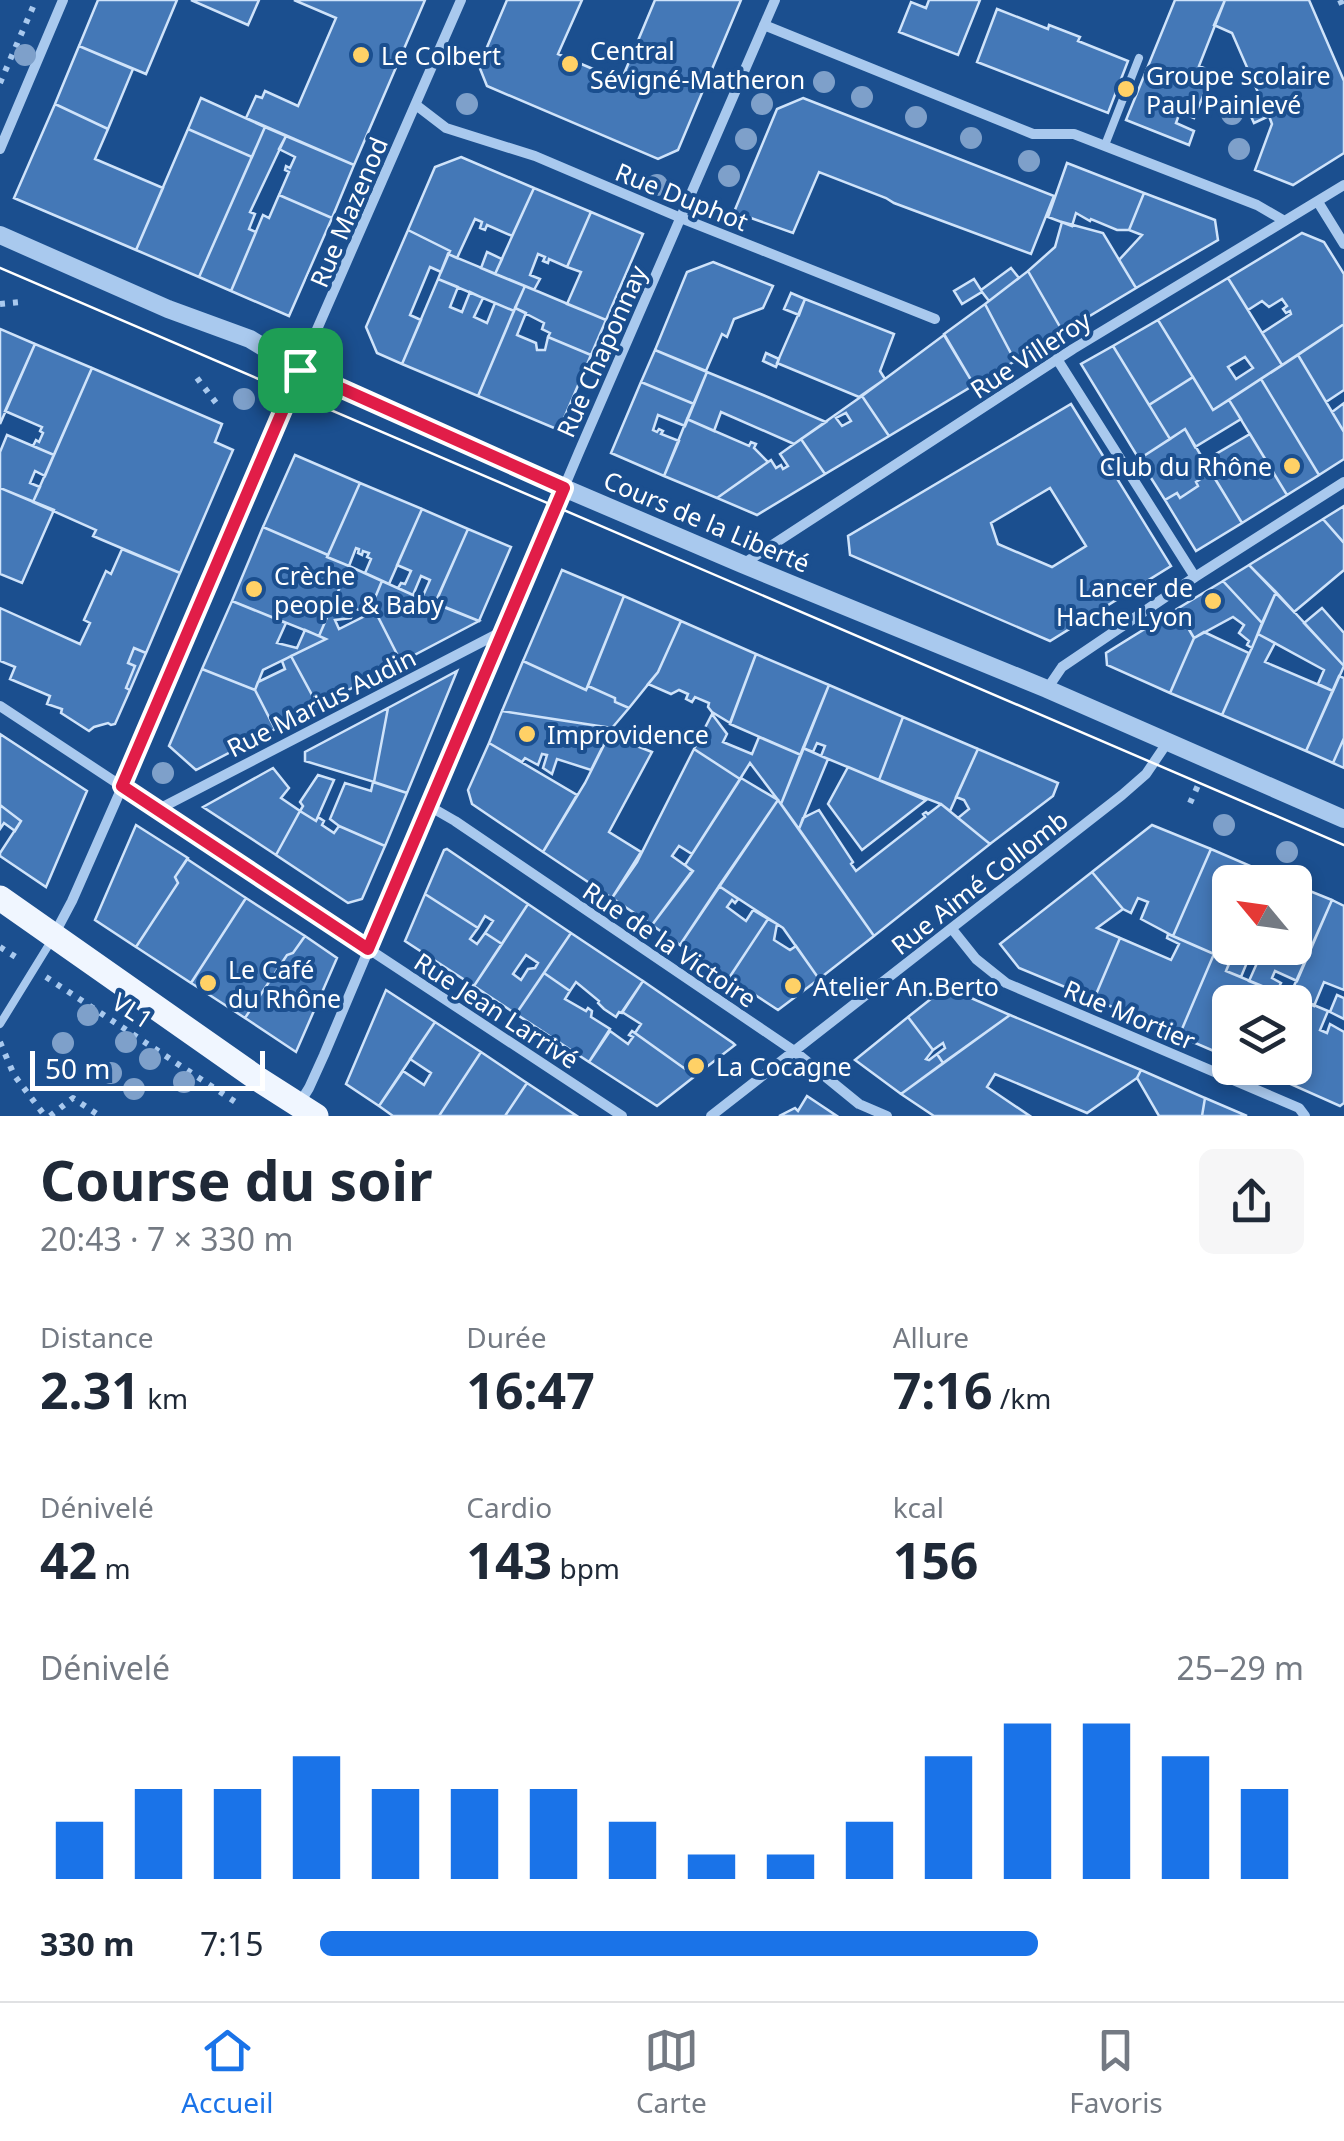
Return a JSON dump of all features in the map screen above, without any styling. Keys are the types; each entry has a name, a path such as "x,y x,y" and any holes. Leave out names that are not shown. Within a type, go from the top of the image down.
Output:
{"main road":[{"path":"0,898 307,1110"}],"street":[{"path":"0,149 63,0"},
{"name":"Rue Mazenod","path":"55,934 461,0"},
{"name":"Rue Chaponnay","path":"307,1110 309,1088 775,0"},
{"path":"764,25 1033,134 1074,134 1106,145 1257,205 1283,220"},
{"name":"Rue Duphot","path":"416,106 446,128 535,156 936,318"},
{"name":"Rue Villeroy","path":"742,564 1057,360 1344,186"},
{"path":"1318,202 1344,244"},
{"name":"Cours de la Liberté","path":"0,236 168,309 250,339 300,370 564,488 1047,689 1343,819"},
{"path":"1057,360 1195,577"},
{"path":"1047,689 1062,667 1344,482"},
{"name":"Rue Marius Audin","path":"158,810 504,631"},
{"name":"Rue Jean Larrivé","path":"0,706 622,1116"},
{"name":"Rue Aimé Collomb","path":"712,1116 1122,795 1146,774 1167,743"},
{"name":"Rue de la Victoire","path":"429,806 794,1052 859,1104 888,1116"},
{"name":"Rue Mortier","path":"952,928 976,959 1006,982 1299,1108 1305,1116"}],"lane":[{"path":"1106,145 1139,58"},
{"path":"0,1024 55,934"}],"path":[{"path":"0,83 36,0"},
{"path":"1340,0 1344,9"},
{"path":"0,304 21,302"},
{"path":"197,378 220,408"},
{"path":"1190,803 1202,777"},
{"name":"VL1","path":"36,969 250,1110"},
{"path":"0,1042 14,1075 48,1116 74,1098 100,1116"}],"building":[{"path":"98,0 177,0 146,74 79,46"},
{"path":"191,0 259,0 248,25"},
{"name":"Le Colbert","path":"294,0 425,0 354,165 246,118 256,96 262,98 265,91 298,106 336,18"},
{"path":"507,0 582,0 558,54 621,81 655,0 741,0 678,150 658,159 487,86 479,66"},
{"path":"929,0 980,0 958,55 899,32 911,2 926,8"},
{"path":"1175,0 1225,0 1199,66 1213,72 1194,118 1180,112 1176,123 1194,131 1189,145 1126,120"},
{"path":"1225,0 1309,0 1344,81 1344,153 1293,185 1255,170 1272,124 1269,116 1254,123 1245,103 1260,97 1232,33 1214,25"},
{"path":"997,9 1080,37 1078,41 1128,61 1108,113 977,62"},
{"path":"79,46 133,69 108,129 55,104"},
{"path":"201,98 265,127 252,157 188,129"},
{"path":"803,98 1054,196 1031,254 819,172 793,233 734,212 777,109"},
{"path":"55,104 108,129 95,159 163,188 136,250 14,198"},
{"path":"265,127 286,136 250,212 255,214 249,229 256,232 231,291 199,277"},
{"path":"188,129 252,157 199,277 136,250"},
{"path":"286,136 354,165 332,218 279,195 289,172 286,166 290,168 295,157 279,149"},
{"path":"461,157 534,188 512,236 487,225 485,230 480,228 482,222 475,219 457,258 408,230 435,167"},
{"path":"1067,163 1144,193 1129,230 1117,230 1076,213 1072,226 1048,217"},
{"path":"534,188 591,212 567,267 549,259 548,263 543,261 545,257 538,254 530,275 540,279 534,290 495,274"},
{"path":"1144,193 1215,220 1218,240 1136,288 1119,260 1142,235 1129,230"},
{"path":"279,195 332,218 289,316 231,291 263,215 269,218"},
{"path":"591,212 643,234 606,320 567,304 581,272 567,267"},
{"path":"1062,222 1103,233 1136,288 1063,332 1028,271 1055,247"},
{"path":"408,230 450,251 441,272 430,267 410,315 421,320 402,364 377,353 366,327"},
{"path":"1302,233 1324,242 1344,274 1344,324 1282,365 1262,333 1291,314 1283,309 1287,306 1282,299 1269,307 1262,301 1248,310 1228,278"},
{"path":"487,252 502,259 495,274 481,268"},
{"path":"448,254 525,286 514,311 438,279"},
{"path":"713,262 773,286 763,308 734,319 727,337 722,334 706,371 655,350 687,272"},
{"path":"1011,268 1019,278 989,301 982,292 962,304 954,291 974,279 981,290"},
{"path":"1028,271 1063,332 1015,361 985,304"},
{"path":"1228,278 1282,365 1213,410 1158,320","holes":["1245,357 1253,368 1236,379 1228,367"]},
{"path":"438,279 458,287 450,307 462,312 470,292 483,298 474,317 487,323 495,303 514,311 478,396 402,364"},
{"path":"525,286 606,320 591,355 548,337 550,333 542,329 544,323 515,308"},
{"path":"791,293 805,299 799,315 784,309"},
{"path":"805,299 894,334 880,371 885,379 859,397 777,363"},
{"path":"985,304 1015,361 974,385 944,334"},
{"path":"515,308 526,313 517,335 536,343 537,350 545,350 548,337 591,355 559,430 478,396"},
{"path":"1158,320 1193,377 1149,405 1113,346"},
{"path":"1344,324 1344,390 1326,402 1298,355"},
{"path":"0,329 35,344 0,424"},
{"path":"944,335 974,385 889,436 862,396"},
{"path":"35,344 92,368 54,455 33,446 36,440 39,442 42,427 5,411"},
{"path":"1113,346 1170,439 1139,459 1081,364"},
{"path":"655,350 707,372 694,404 641,382"},
{"path":"766,353 779,359 776,367 763,361"},
{"path":"1298,355 1344,432 1344,459 1319,475 1261,379"},
{"path":"92,368 222,424 215,442 233,450 180,573 93,536 96,530 33,502"},
{"path":"707,372 826,422 794,444 721,412 714,431 687,419"},
{"path":"1193,377 1213,410 1229,400 1241,419 1195,447 1185,429 1170,439 1149,405"},
{"path":"1261,379 1319,475 1287,495 1229,400"},
{"path":"641,382 694,404 685,426 658,415 653,430 659,429 661,434 679,441 664,476 611,453"},
{"path":"862,396 889,436 825,474 801,439","holes":["846,413 851,421 842,426 836,418"]},
{"path":"1344,403 1344,432 1332,412"},
{"path":"1071,404 1171,566 1050,641 850,555 848,536","holes":["1050,488 1086,546 1052,567 998,544 991,523"]},
{"path":"687,419 749,446 751,442 756,444 754,448 768,462 717,498 664,476"},
{"path":"1185,429 1211,472 1180,498 1177,493 1165,500 1139,459"},
{"path":"1250,434 1287,495 1242,523 1204,461"},
{"path":"7,435 54,455 45,476 35,471 30,483 40,487 33,502 0,488 0,452"},
{"path":"801,439 825,474 757,515 717,498 771,460 776,468 788,466 780,454"},
{"path":"295,455 360,483 328,555 263,527"},
{"path":"1211,472 1242,523 1196,551 1165,500 1177,493 1180,498"},
{"path":"360,483 422,509 389,584 365,573 371,559 367,557 369,553 363,551 362,555 356,548 349,566 327,557"},
{"path":"0,488 54,510 22,583 0,574"},
{"path":"1344,506 1344,543 1323,519"},
{"path":"422,509 468,529 435,604 422,598 430,580 421,576 413,595 398,588 405,584 411,571 397,565"},
{"path":"1323,519 1344,543 1344,570 1294,612 1249,565"},
{"path":"263,527 349,566 319,636 232,601"},
{"path":"468,529 511,547 479,621 435,603"},
{"path":"122,549 180,573 146,653 134,648 128,663 135,666 126,688 130,690 115,724 89,731 61,713 62,709 47,704 50,696 10,679 15,667 0,661 0,608 80,644 90,623 84,620 106,571 111,574"},
{"path":"1249,565 1276,592 1262,623 1223,581"},
{"path":"349,566 382,581 372,605 368,604 365,611 355,609 351,618 335,620 339,629 375,611 401,662 318,706 291,656 326,639 319,636"},
{"path":"562,570 624,596 586,690 523,661"},
{"path":"382,581 479,621 401,662 372,605"},
{"path":"1223,581 1262,623 1252,648 1239,633 1244,625 1233,617 1194,638 1177,609"},
{"path":"1276,592 1344,666 1333,691 1318,684 1324,670 1258,634"},
{"path":"624,596 681,621 658,672 629,708 588,686"},
{"path":"232,601 286,623 277,643 297,648 305,630 326,639 263,670 255,690 202,669"},
{"path":"1322,608 1344,633 1344,666 1304,623"},
{"path":"1177,609 1194,638 1170,693 1107,665 1106,653"},
{"path":"681,621 756,654 730,723 712,712 709,703 695,697 692,702 686,699 688,694 679,690 671,694 648,684 658,672"},
{"path":"1204,632 1249,653 1222,715 1170,693 1194,638"},
{"path":"1258,634 1275,643 1265,662 1333,691 1306,751 1222,715"},
{"path":"134,648 146,653 130,690 126,688 135,666 128,663"},
{"path":"756,654 829,685 801,755 730,724"},
{"path":"291,656 318,706 275,729 255,690 258,682 285,669 282,661"},
{"path":"523,661 586,690 588,686 629,708 612,728 502,711"},
{"path":"202,669 255,690 275,729 196,770 169,746"},
{"path":"457,671 407,793 374,782 388,708"},
{"path":"1339,676 1344,678 1344,738 1333,763 1306,751"},
{"path":"829,685 903,717 879,780 821,756 825,746 817,743 813,752 803,748"},
{"path":"388,708 374,782 305,761 305,752"},
{"path":"502,711 612,728 591,770 557,759 552,774 543,768 547,755 542,754 538,765 525,758 522,762 489,743"},
{"path":"712,714 727,734 723,742 752,754 759,737 801,755 781,804 750,763 740,779 694,749"},
{"path":"903,717 978,749 950,811 879,780"},
{"path":"0,734 87,791 46,887 0,856 21,821 0,805"},
{"path":"609,735 652,752 609,832 641,852 612,898 543,852"},
{"path":"1344,738 1344,768 1333,763"},
{"path":"489,743 577,795 543,852 472,804 468,790"},
{"path":"803,748 828,759 799,829 781,804"},
{"path":"694,749 740,779 692,854 679,846 672,856 693,871 652,925 612,898 637,862"},
{"path":"978,749 1058,783 1053,796 990,844 958,818 969,809 964,800 956,797"},
{"path":"848,767 926,800 862,850 828,804"},
{"path":"273,768 289,788 281,798 300,811 276,855 203,807"},
{"path":"318,775 334,780 316,821 300,811 300,802"},
{"path":"741,778 778,800 680,945 652,925 692,871 685,865"},
{"path":"373,782 407,793 385,846 330,819 345,783 371,791"},
{"path":"778,800 874,936 819,979 783,928 719,886"},
{"path":"941,804 990,844 874,936 799,829 803,818 819,810 856,871 925,817 923,814"},
{"path":"0,805 21,821 15,831 4,823 0,829"},
{"path":"300,811 316,821 318,817 334,833 339,826 385,846 362,899 348,903 276,855"},
{"path":"136,825 188,858 175,877 178,883 136,947 95,920"},
{"path":"1152,825 1211,849 1173,936 1141,919 1148,902 1138,898 1131,913 1123,909 1092,872"},
{"path":"447,849 528,904 502,944 485,933 493,921 485,916 478,928 425,894"},
{"path":"1211,849 1248,865 1212,865 1212,953 1173,936"},
{"path":"187,859 246,898 191,983 136,947 178,883 175,877"},
{"path":"1092,872 1123,909 1097,928 1120,938 1094,999 1019,968 1000,944"},
{"path":"719,886 738,899 727,907 746,921 753,910 768,919 729,978 680,945"},
{"path":"1312,892 1332,900 1312,946"},
{"path":"425,894 478,928 470,939 477,944 485,933 502,944 474,986 405,941"},
{"path":"246,898 305,936 287,955 245,1018 191,983"},
{"path":"1332,900 1344,906 1344,990 1324,982 1314,1006 1312,985 1294,985 1303,965 1312,965 1312,945"},
{"path":"528,904 571,933 516,1014 474,986","holes":["526,955 538,963 521,980 513,974"]},
{"path":"768,919 777,924 774,940 790,950 796,946 819,979 778,1010 729,978"},
{"path":"571,933 643,981 616,1017 576,982 570,991 544,973"},
{"path":"1168,934 1212,953 1179,1036 1094,999 1120,938 1171,960 1179,944 1167,938"},
{"path":"305,936 337,958 296,1052 245,1018 287,955"},
{"path":"1212,959 1212,965 1228,965 1226,971 1260,985 1212,985 1212,1050 1179,1036"},
{"path":"1229,965 1246,965 1241,977 1226,971"},
{"path":"1256,965 1304,965 1297,981 1275,971 1272,978 1280,985 1249,981"},
{"path":"544,973 570,991 565,999 586,1011 588,1008 591,1017 610,1029 589,1062 516,1014"},
{"path":"643,981 735,1045 695,1076 635,1033 641,1024 622,1012"},
{"path":"946,987 1010,1015 943,1063 937,1054 945,1048 943,1043 933,1050 908,1017"},
{"path":"386,990 435,1022 379,1106 346,1084"},
{"path":"1337,995 1344,998 1344,1019 1330,1012"},
{"path":"1312,1004 1328,1011 1320,1030 1327,1033 1330,1024 1344,1032 1344,1103 1340,1106 1293,1085 1312,1085"},
{"path":"1010,1015 1141,1070 1137,1078 1087,1113 995,1074 987,1087 1030,1116 934,1116 901,1094"},
{"path":"908,1017 933,1050 926,1059 937,1054 943,1063 901,1094 855,1060"},
{"path":"435,1022 481,1052 439,1116 393,1116 379,1106 403,1071 424,1085 431,1073 410,1059"},
{"path":"610,1031 628,1044 632,1031 695,1076 657,1106 589,1062"},
{"path":"481,1052 527,1083 505,1116 439,1116"},
{"path":"1141,1070 1205,1098 1202,1116 1159,1116 1137,1078"},
{"path":"527,1083 577,1116 505,1116"},
{"path":"807,1096 837,1116 779,1116 795,1108 798,1111"},
{"path":"1205,1098 1247,1116 1202,1116"}],"tram line":[{"path":"0,268 1344,845"}],"place":[{"name":"Le Colbert","path":"361,55"},
{"name":"Central Sévigné-Matheron","path":"570,64"},
{"name":"Groupe scolaire Paul Painlevé","path":"1126,89"},
{"name":"Club du Rhône","path":"1292,466"},
{"name":"Crèche people & Baby","path":"254,589"},
{"name":"Lancer de Hache Lyon","path":"1213,601"},
{"name":"Improvidence","path":"527,734"},
{"name":"Le Café du Rhône","path":"208,983"},
{"name":"Atelier An.Berto","path":"793,986"},
{"name":"La Cocagne","path":"696,1066"}],"route":[{"path":"300,370 564,488 368,949 122,786 300,370"}]}
